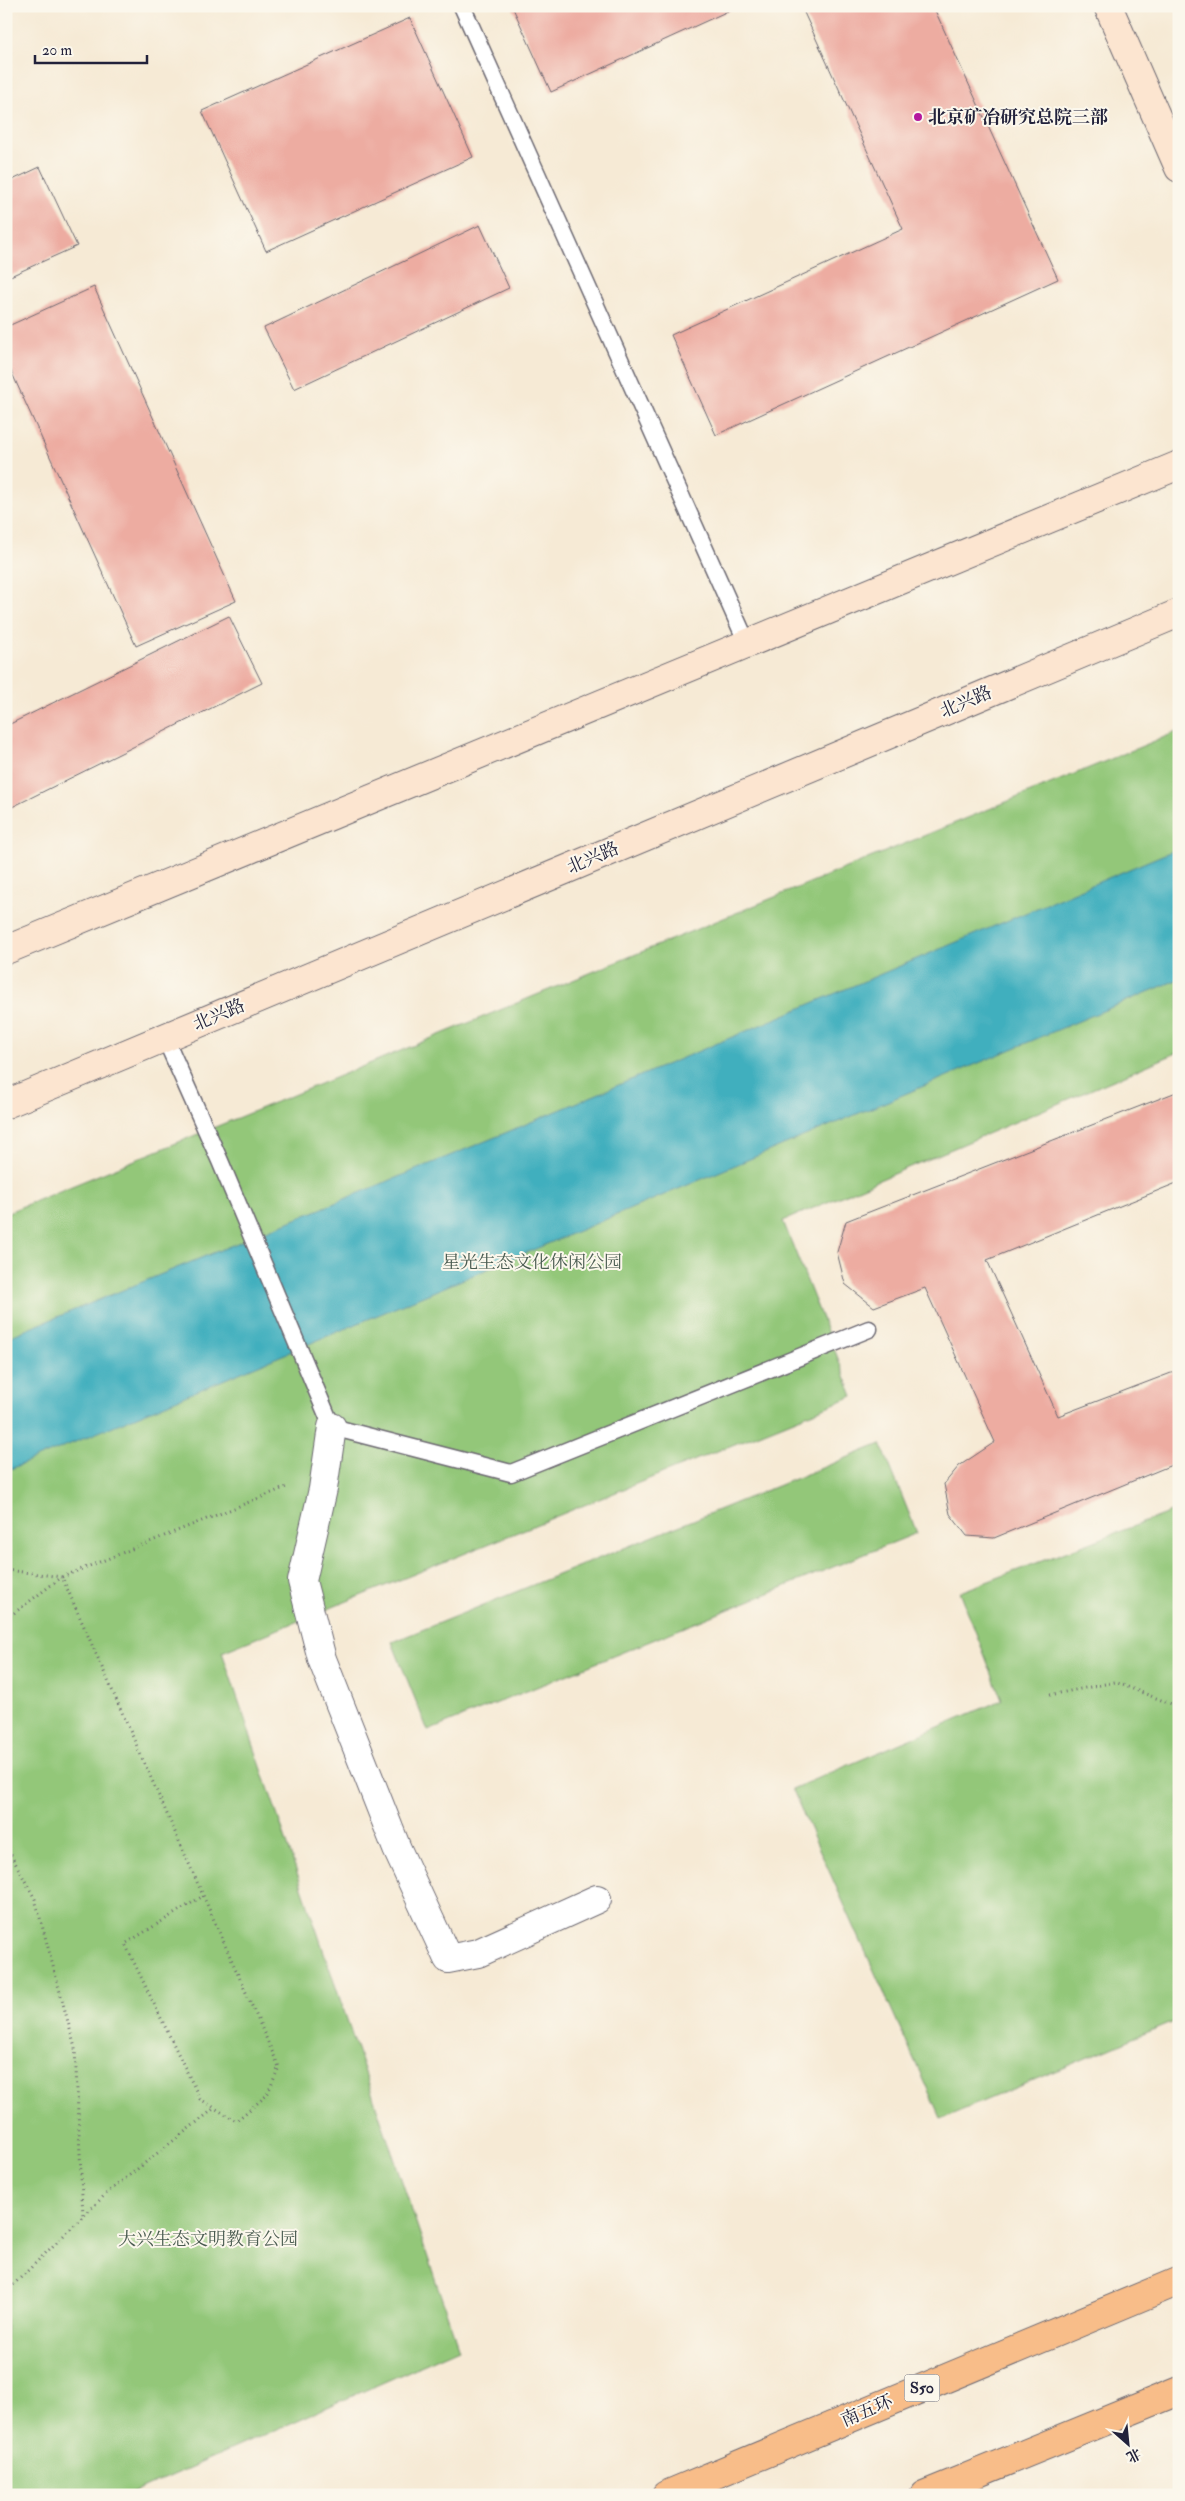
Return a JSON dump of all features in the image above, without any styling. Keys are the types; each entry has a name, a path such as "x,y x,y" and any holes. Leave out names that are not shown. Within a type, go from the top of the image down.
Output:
{"highway":[{"name":"南五环","path":"666,2495 1179,2280"},
{"path":"924,2495 1179,2391"}],"main road":[{"path":"1108,6 1179,168"},
{"path":"6,950 1179,465"},
{"name":"北兴路","path":"6,1104 1179,613"}],"street":[{"path":"332,1427 322,1489 302,1581 322,1659 397,1849 448,1959 478,1953 597,1899"}],"lane":[{"path":"462,6 748,643"},
{"path":"165,1038 220,1161 332,1427 511,1473 869,1329"}],"path":[{"path":"6,1619 62,1577 293,1484"},
{"path":"6,1570 62,1577"},
{"path":"62,1577 279,2067 267,2095 236,2121 200,2100 125,1944 203,1896"},
{"path":"1050,1695 1115,1682 1179,1707"},
{"path":"6,1846 35,1899 75,2048 83,2217"},
{"path":"6,2292 108,2192 214,2108"}],"green space":[{"path":"1179,731 1179,1052 783,1221 853,1396 222,1652 459,2349 128,2495 6,2495 6,1213"},
{"path":"881,1444 917,1533 428,1731 392,1642"},
{"path":"1179,1509 1179,2019 941,2119 792,1789 1002,1700 960,1592"}],"water":[{"path":"1179,848 1179,979 6,1471 6,1338 498,1136"}],"building":[{"path":"512,6 739,6 551,92"},
{"name":"北京矿冶研究总院三部","path":"801,6 933,6 1058,279 716,435 671,335 903,229"},
{"path":"410,18 473,157 266,251 202,111"},
{"path":"40,167 77,246 6,278 6,183"},
{"path":"480,225 509,288 294,389 264,328"},
{"path":"94,287 236,601 136,646 6,360 6,327"},
{"path":"229,616 262,683 6,810 6,726"},
{"path":"1179,1091 1179,1182 987,1260 1058,1416 1179,1370 1179,1462 994,1538 967,1536 950,1514 944,1484 959,1466 995,1442 925,1288 874,1307 845,1284 837,1252 846,1221"}],"place":[{"name":"北京矿冶研究总院三部","path":"918,117"}],"park label":[{"name":"星光生态文化休闲公园","path":"532,1262"},
{"name":"大兴生态文明教育公园","path":"208,2239"}]}
